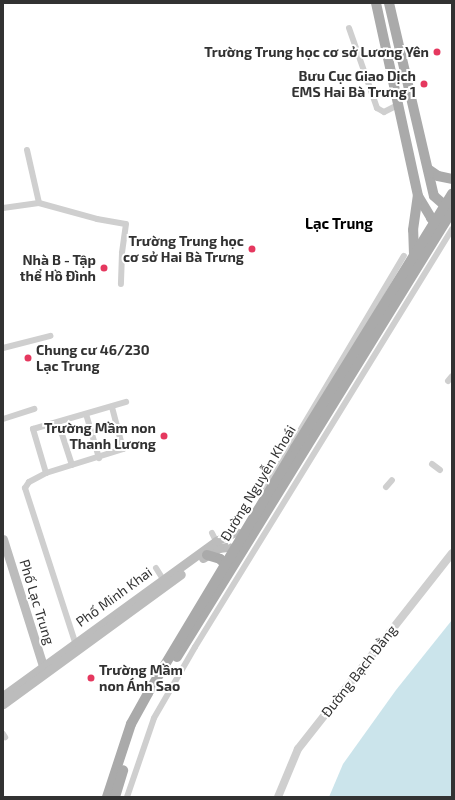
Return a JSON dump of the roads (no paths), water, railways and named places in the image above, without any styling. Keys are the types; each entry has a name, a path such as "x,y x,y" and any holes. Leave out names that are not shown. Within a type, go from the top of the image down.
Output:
{"main road":[{"path":"376,3 418,196 410,257"},
{"path":"389,3 434,196 450,212"},
{"path":"398,105 412,101"},
{"path":"428,169 438,176 451,177"},
{"name":"Đường Nguyễn Khoái","path":"115,797 137,727 205,621 249,535 443,226 450,212 452,194"},
{"path":"418,196 443,226"},
{"name":"Đường Nguyễn Khoái","path":"249,535 272,485 410,257 443,226"},
{"name":"Phố Minh Khai","path":"3,704 75,642 162,579 214,537 235,532 249,535"},
{"name":"Phố Lạc Trung","path":"3,539 44,670"},
{"name":"Phố Minh Khai","path":"3,696 44,670 207,555 219,548 240,550"},
{"name":"Đường Nguyễn Khoái","path":"107,797 131,724 225,564 240,550"},
{"path":"207,555 220,559 225,564"}],"street":[{"path":"349,28 377,108 384,112 398,105"},
{"path":"27,150 39,203"},
{"path":"3,208 39,203 97,220 126,224 122,253 121,284"},
{"name":"Đường Nguyễn Khoái","path":"127,797 154,718 205,621 443,226"},
{"name":"Đường Nguyễn Khoái","path":"261,496 292,440 410,257"},
{"path":"3,348 50,336"},
{"path":"46,473 33,429 126,402"},
{"path":"75,642 25,488 29,482 46,473 99,458 123,449 112,407"},
{"path":"3,419 34,409"},
{"path":"86,414 99,458"},
{"path":"58,422 72,465"},
{"path":"432,464 440,470"},
{"path":"386,487 392,480"},
{"name":"Đường Bạch Đằng","path":"278,797 298,749 452,553"},
{"path":"156,568 162,579"}],"water":[{"path":"452,620 452,797 329,797 343,764 396,690"}],"place":[{"name":"Trường Trung học cơ sở Lương Yên","path":"437,52"},
{"name":"Bưu Cục Giao Dịch EMS Hai Bà Trưng 1","path":"424,84"},
{"name":"Trường Trung học cơ sở Hai Bà Trưng","path":"252,249"},
{"name":"Nhà B - Tập thể Hồ Đình","path":"104,268"},
{"name":"Chung cư 46/230 Lạc Trung","path":"28,358"},
{"name":"Trường Mầm non Thanh Lương","path":"164,436"},
{"name":"Trường Mầm non Ánh Sao","path":"91,678"}],"district":[{"name":"Lạc Trung","path":"339,224"}]}
